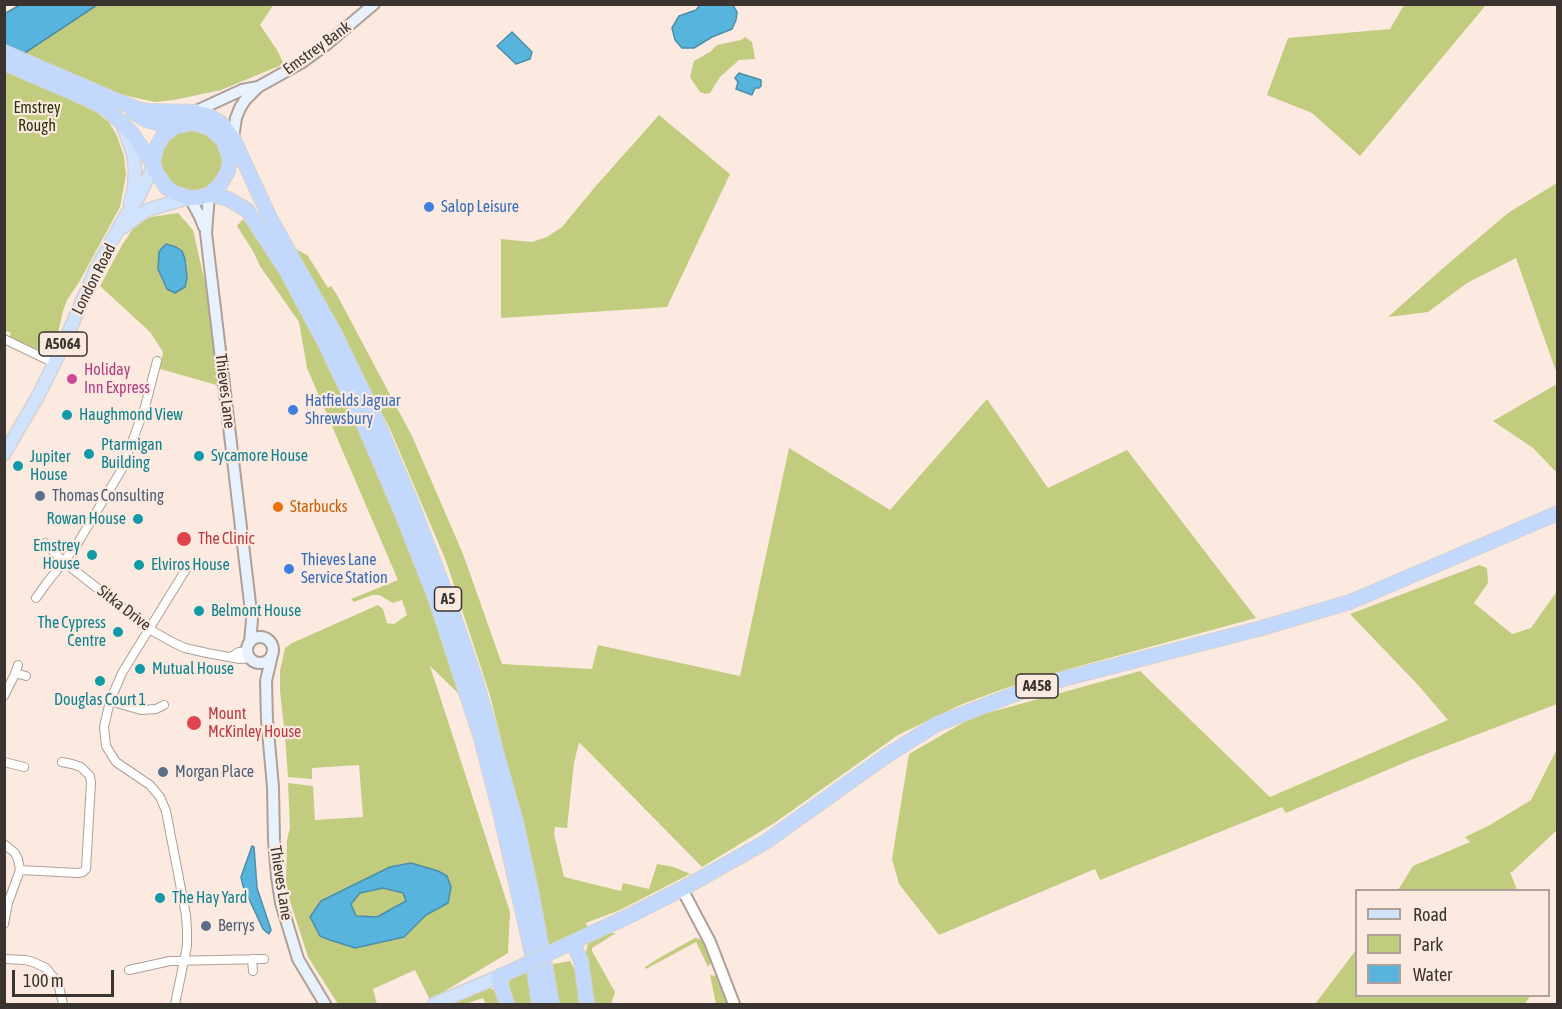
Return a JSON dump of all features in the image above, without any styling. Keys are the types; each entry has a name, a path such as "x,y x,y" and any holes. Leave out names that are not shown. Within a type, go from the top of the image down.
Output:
{"highway":[{"path":"4,52 62,82 119,119 142,146 154,165 158,178 174,193 189,198 202,198 223,182 228,171 233,138 216,119 194,112 148,111 125,105 62,82 4,63"},
{"path":"125,105 146,120 160,124 176,126 193,123 210,128 223,140 230,160"},
{"path":"154,165 159,141 194,112"},
{"name":"A5","path":"233,138 271,220 335,334 375,417 446,594 476,681 516,822 552,1005"},
{"name":"A5","path":"210,194 228,199 247,210 286,270 326,345 401,511 435,597 481,738 531,949 539,1005"},
{"name":"A458","path":"498,977 682,889 764,843 886,756 937,724 1036,686 1258,629 1350,602 1557,513"},
{"path":"573,943 580,961 587,1005"},
{"path":"498,977 507,1005"}],"main road":[{"name":"Emstrey Bank","path":"233,138 240,108 258,87 307,59 374,4"},
{"name":"Emstrey Bank","path":"194,112 242,90 258,87"},
{"path":"119,119 127,135 135,169 134,189 126,215"},
{"name":"London Road","path":"4,454 32,407 54,363 95,271 139,196 154,165"},
{"path":"206,233 210,194"},
{"path":"189,198 200,216 206,233"},
{"name":"London Road","path":"118,232 147,210 189,198"},
{"name":"Thieves Lane","path":"206,233 252,620 252,653"},
{"path":"252,620 272,645 273,650 266,681"},
{"path":"264,637 256,637 252,653 266,681"},
{"path":"252,653 264,662 272,655"},
{"name":"Thieves Lane","path":"266,681 274,841 281,903 298,959 325,1005"},
{"name":"A458","path":"434,1005 498,977"}],"street":[{"path":"4,339 54,363"},
{"path":"36,598 76,546 123,469 145,407 157,361"},
{"name":"Sitka Drive","path":"45,543 64,562 150,629 174,643 185,648 240,659 252,653"},
{"path":"175,1005 188,946 186,915 166,811 156,792 142,779 116,762 106,746 104,727 110,701 122,673 188,566"},
{"path":"4,696 16,669 26,676"},
{"path":"110,701 141,710 164,705"},
{"path":"4,762 24,767"},
{"path":"20,870 78,873 86,869 90,776 81,767 66,766"},
{"path":"4,844 15,853 20,870 8,903 4,924"},
{"path":"682,889 710,942 734,1005"},
{"path":"129,970 170,962 264,958"},
{"path":"4,959 25,960 46,968 58,983 63,1005"},
{"path":"252,959 253,971"}],"green space":[{"path":"274,4 260,25 284,64 221,90 174,100 155,102 123,95 52,67 23,52 97,5"},
{"path":"1404,5 1486,5 1360,156 1312,113 1267,95 1288,38 1390,29"},
{"path":"745,37 752,42 755,59 739,60 720,77 710,93 700,92 690,77 694,61 717,45"},
{"name":"Emstrey Rough","path":"4,70 96,112 109,122 124,156 126,175 120,207 67,300 53,345 42,350 31,348 9,338 11,333 7,331 5,336"},
{"path":"659,115 730,174 667,307 501,318 501,239 532,242 547,237 562,227"},
{"path":"202,128 218,141 224,161 221,171 207,187 186,190 176,187 162,172 159,162 160,151 171,133"},
{"path":"1557,183 1557,374 1516,258 1467,283 1428,312 1388,317 1508,213"},
{"path":"178,213 193,230 206,287 220,386 160,369 163,352 150,332 100,286 137,223 151,217"},
{"path":"243,219 289,287 371,452 406,537 461,696 430,666 510,912 508,953 430,1000 415,970 373,989 377,1004 338,1004 308,957 290,901 286,882 287,840 290,828 288,783 313,786 315,820 363,817 359,765 312,768 312,779 288,777 280,691 280,671 285,648 378,605 383,609 387,623 394,624 407,615 402,600 393,603 379,595 372,595 354,602 351,599 398,580 307,368 299,322 260,266 237,226"},
{"path":"296,249 308,256 328,288 331,286 337,295 412,436 463,554 502,664 592,669 598,645 740,676 789,448 890,510 987,399 1048,488 1127,450 1256,618 1065,670 960,705 898,735 776,822 702,867 579,742 574,763 567,828 555,827 554,834 564,877 621,891 623,883 649,889 657,864 674,867 690,874 620,910 586,923 588,929 549,946 533,866 489,692 446,561 390,429"},
{"path":"1557,384 1557,473 1533,448 1493,421"},
{"path":"1479,565 1487,568 1488,583 1474,603 1512,634 1531,628 1557,591 1557,704 1413,759 1286,813 1282,807 1100,880 1095,869 939,935 899,884 892,859 909,754 973,717 1140,671 1270,797 1448,720 1350,614"},
{"path":"1557,749 1557,830 1510,872 1517,889 1399,889 1413,866 1470,842 1465,837 1531,800"},
{"path":"608,933 616,933 592,948 592,951 615,992 611,1004 592,1004 586,951 591,940"},
{"path":"695,938 704,942 712,959 708,967 696,942 646,969 645,967 659,958"},
{"path":"1355,951 1355,997 1529,997 1525,1004 1315,1004"},
{"path":"570,961 577,974 579,1004 559,1004 553,964"},
{"path":"528,970 533,1004 512,1004 509,982 512,976"},
{"path":"710,975 720,979 729,1004 716,1004"},
{"path":"488,987 498,992 503,1004 486,1004 483,998 465,1004 443,1004"}],"water":[{"path":"20,5 97,5 5,66 4,14"},
{"path":"700,5 733,5 737,12 736,20 732,29 694,48 682,48 675,40 672,28 679,16 696,10"},
{"path":"512,32 532,52 530,59 516,64 497,46"},
{"path":"739,73 761,80 761,86 755,88 752,95 736,89 738,82 735,78"},
{"path":"166,244 182,251 185,259 187,278 185,287 175,293 167,289 158,269 159,252"},
{"path":"252,846 254,847 257,888 271,930 269,934 263,929 241,877"},
{"path":"411,863 447,876 451,887 448,903 426,915 404,937 355,948 320,936 310,917 321,901 390,867","holes":["383,888 403,893 406,901 377,917 356,916 351,904 360,893"]}],"place":[{"name":"Salop Leisure","path":"429,207"},
{"name":"Holiday Inn Express","path":"72,379"},
{"name":"Hatfields Jaguar Shrewsbury","path":"293,410"},
{"name":"Haughmond View","path":"67,415"},
{"name":"Ptarmigan Building","path":"89,454"},
{"name":"Sycamore House","path":"199,456"},
{"name":"Jupiter House","path":"18,466"},
{"name":"Thomas Consulting","path":"40,496"},
{"name":"Starbucks","path":"278,507"},
{"name":"Rowan House","path":"138,519"},
{"name":"The Clinic","path":"184,539"},
{"name":"Emstrey House","path":"92,555"},
{"name":"Elviros House","path":"139,565"},
{"name":"Thieves Lane Service Station","path":"289,569"},
{"name":"Belmont House","path":"199,611"},
{"name":"The Cypress Centre","path":"118,632"},
{"name":"Mutual House","path":"140,669"},
{"name":"Douglas Court 1","path":"100,681"},
{"name":"Mount McKinley House","path":"194,723"},
{"name":"Morgan Place","path":"163,772"},
{"name":"The Hay Yard","path":"160,898"},
{"name":"Berrys","path":"206,926"}]}
